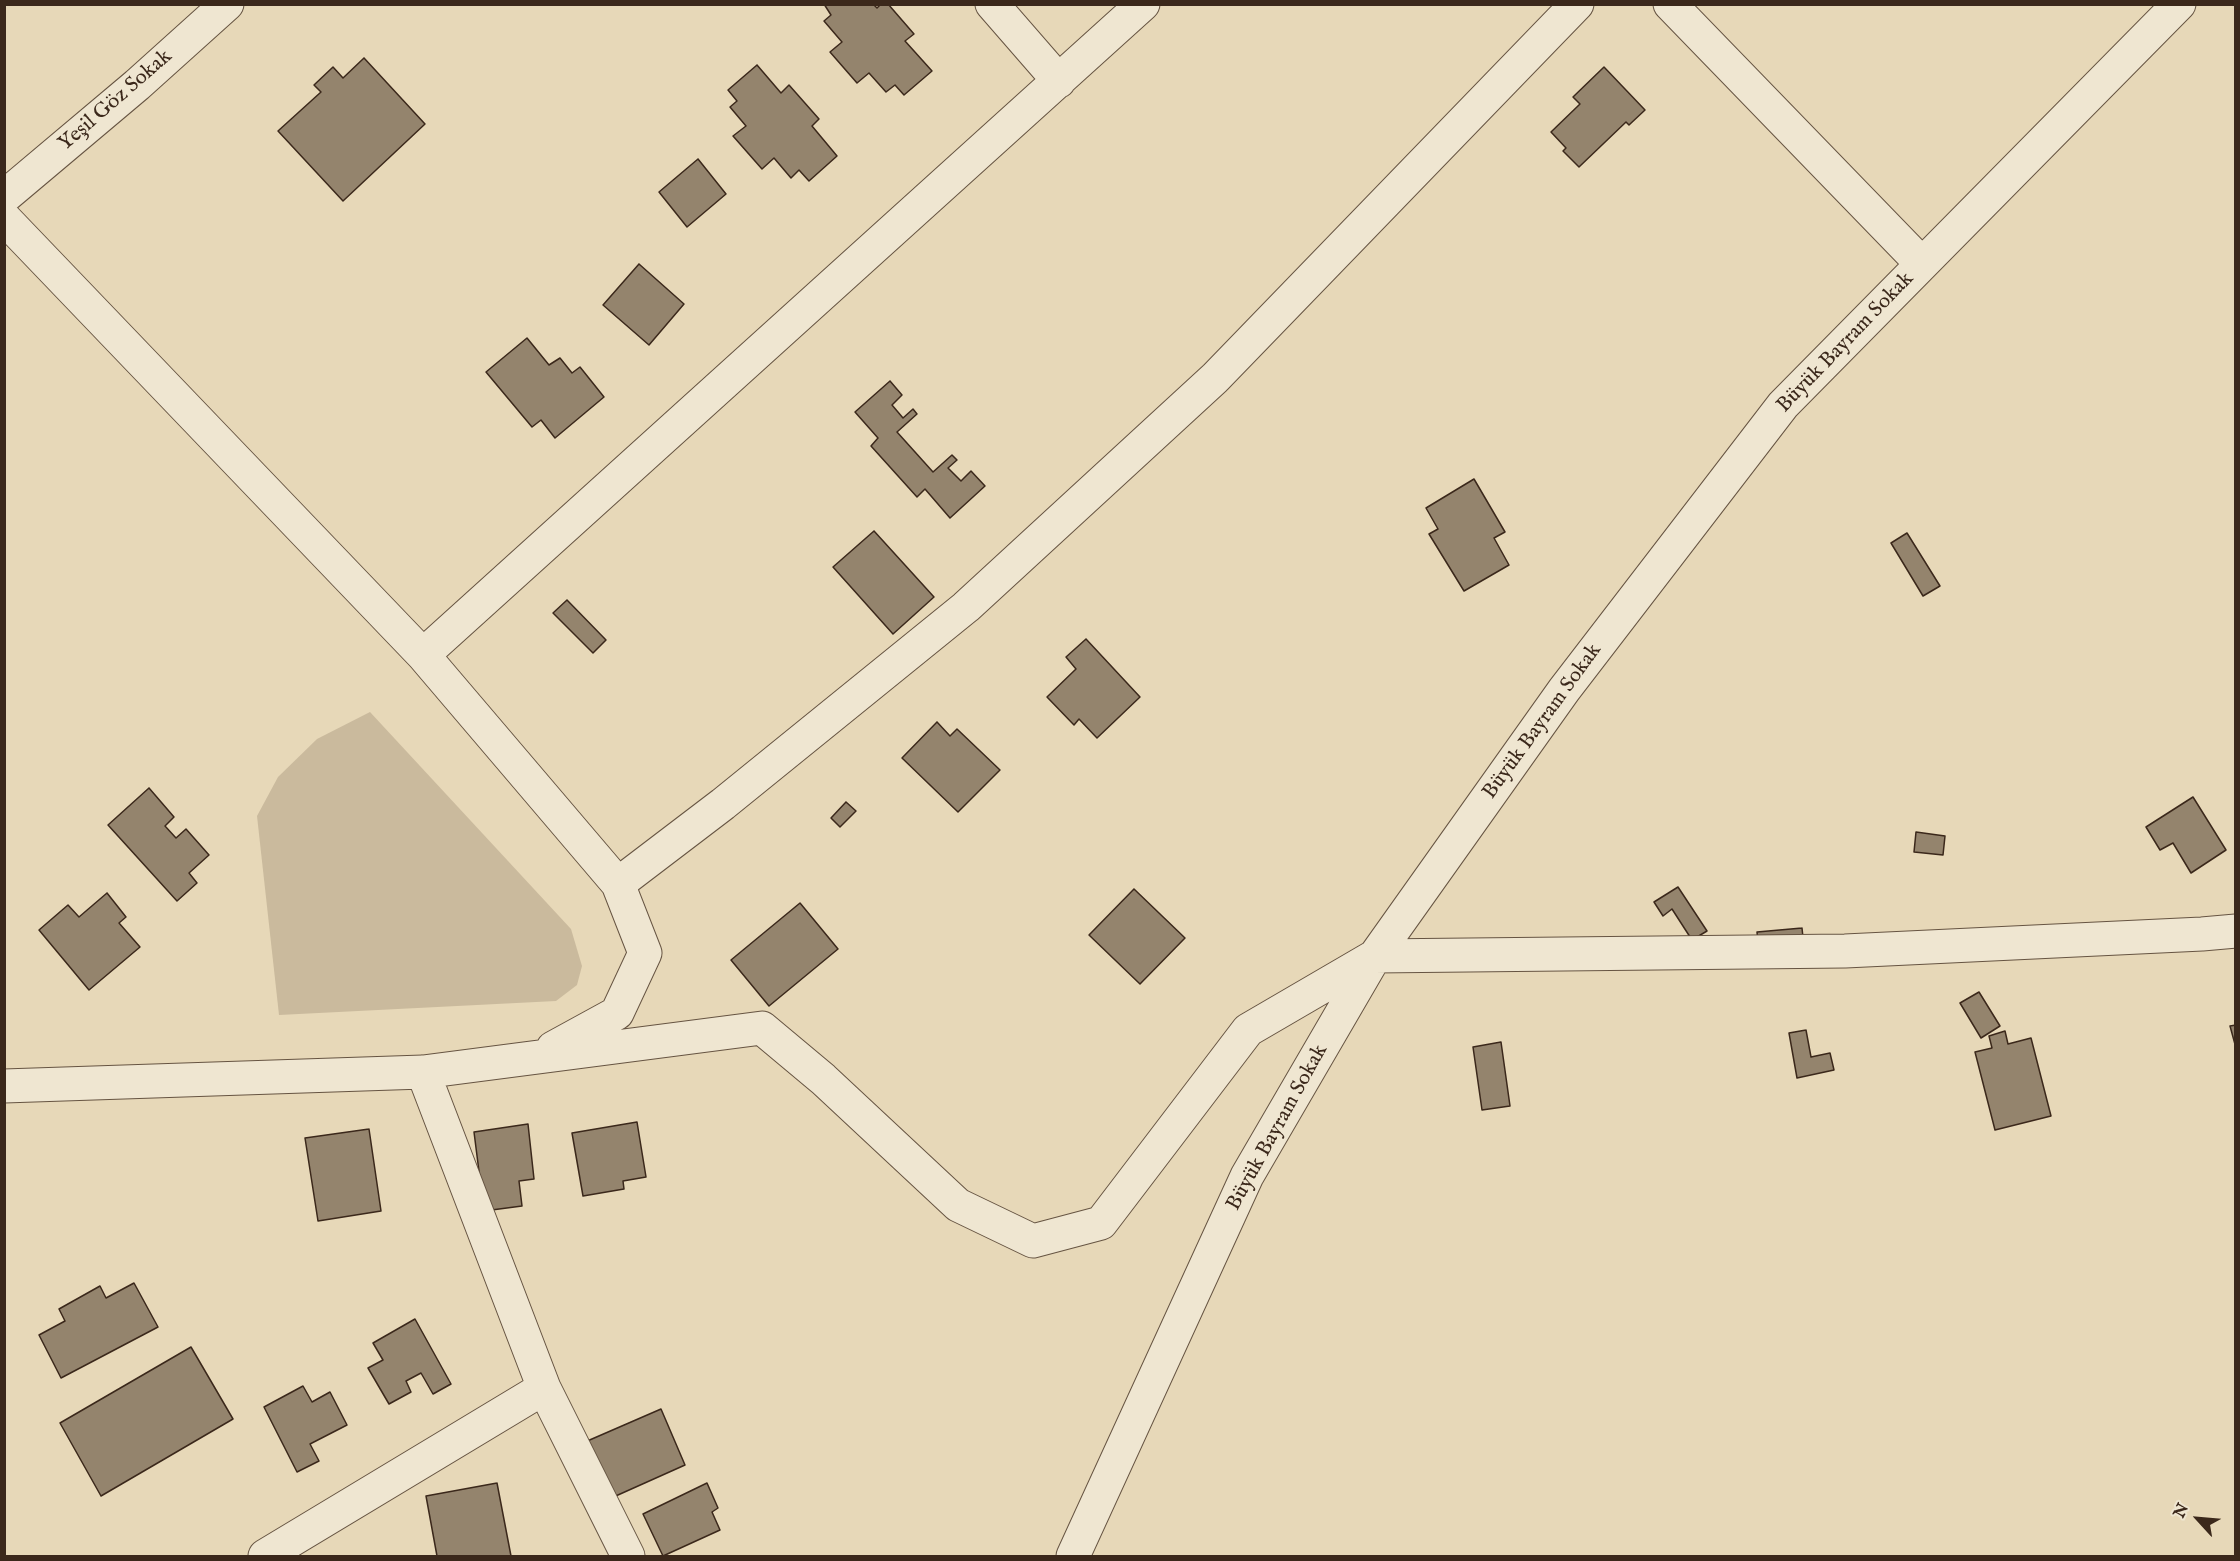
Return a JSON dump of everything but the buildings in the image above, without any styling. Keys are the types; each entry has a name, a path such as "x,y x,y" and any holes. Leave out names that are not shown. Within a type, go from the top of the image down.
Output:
{"street":[{"name":"Yeşil Göz Sokak","path":"4,197 137,85 226,4"},
{"path":"992,4 1059,81"},
{"path":"423,655 1143,4"},
{"path":"618,884 732,796 974,599 1215,378 1577,4"},
{"path":"1670,4 1922,264"},
{"name":"Büyük Bayram Sokak","path":"1073,1557 1247,1176 1375,956 1564,690 1783,405 2179,4"},
{"path":"4,218 423,655 618,884 645,953 617,1013 535,1058"},
{"path":"4,1086 423,1072 762,1028 958,1205 1033,1240 1101,1223 1248,1030 1375,956 1845,951 2235,931"},
{"path":"423,1072 544,1388 628,1557"},
{"path":"265,1557 544,1388"}],"shaded area":[{"path":"370,712 571,929 582,966 577,985 556,1001 279,1015 257,816 278,777 317,739"}]}
